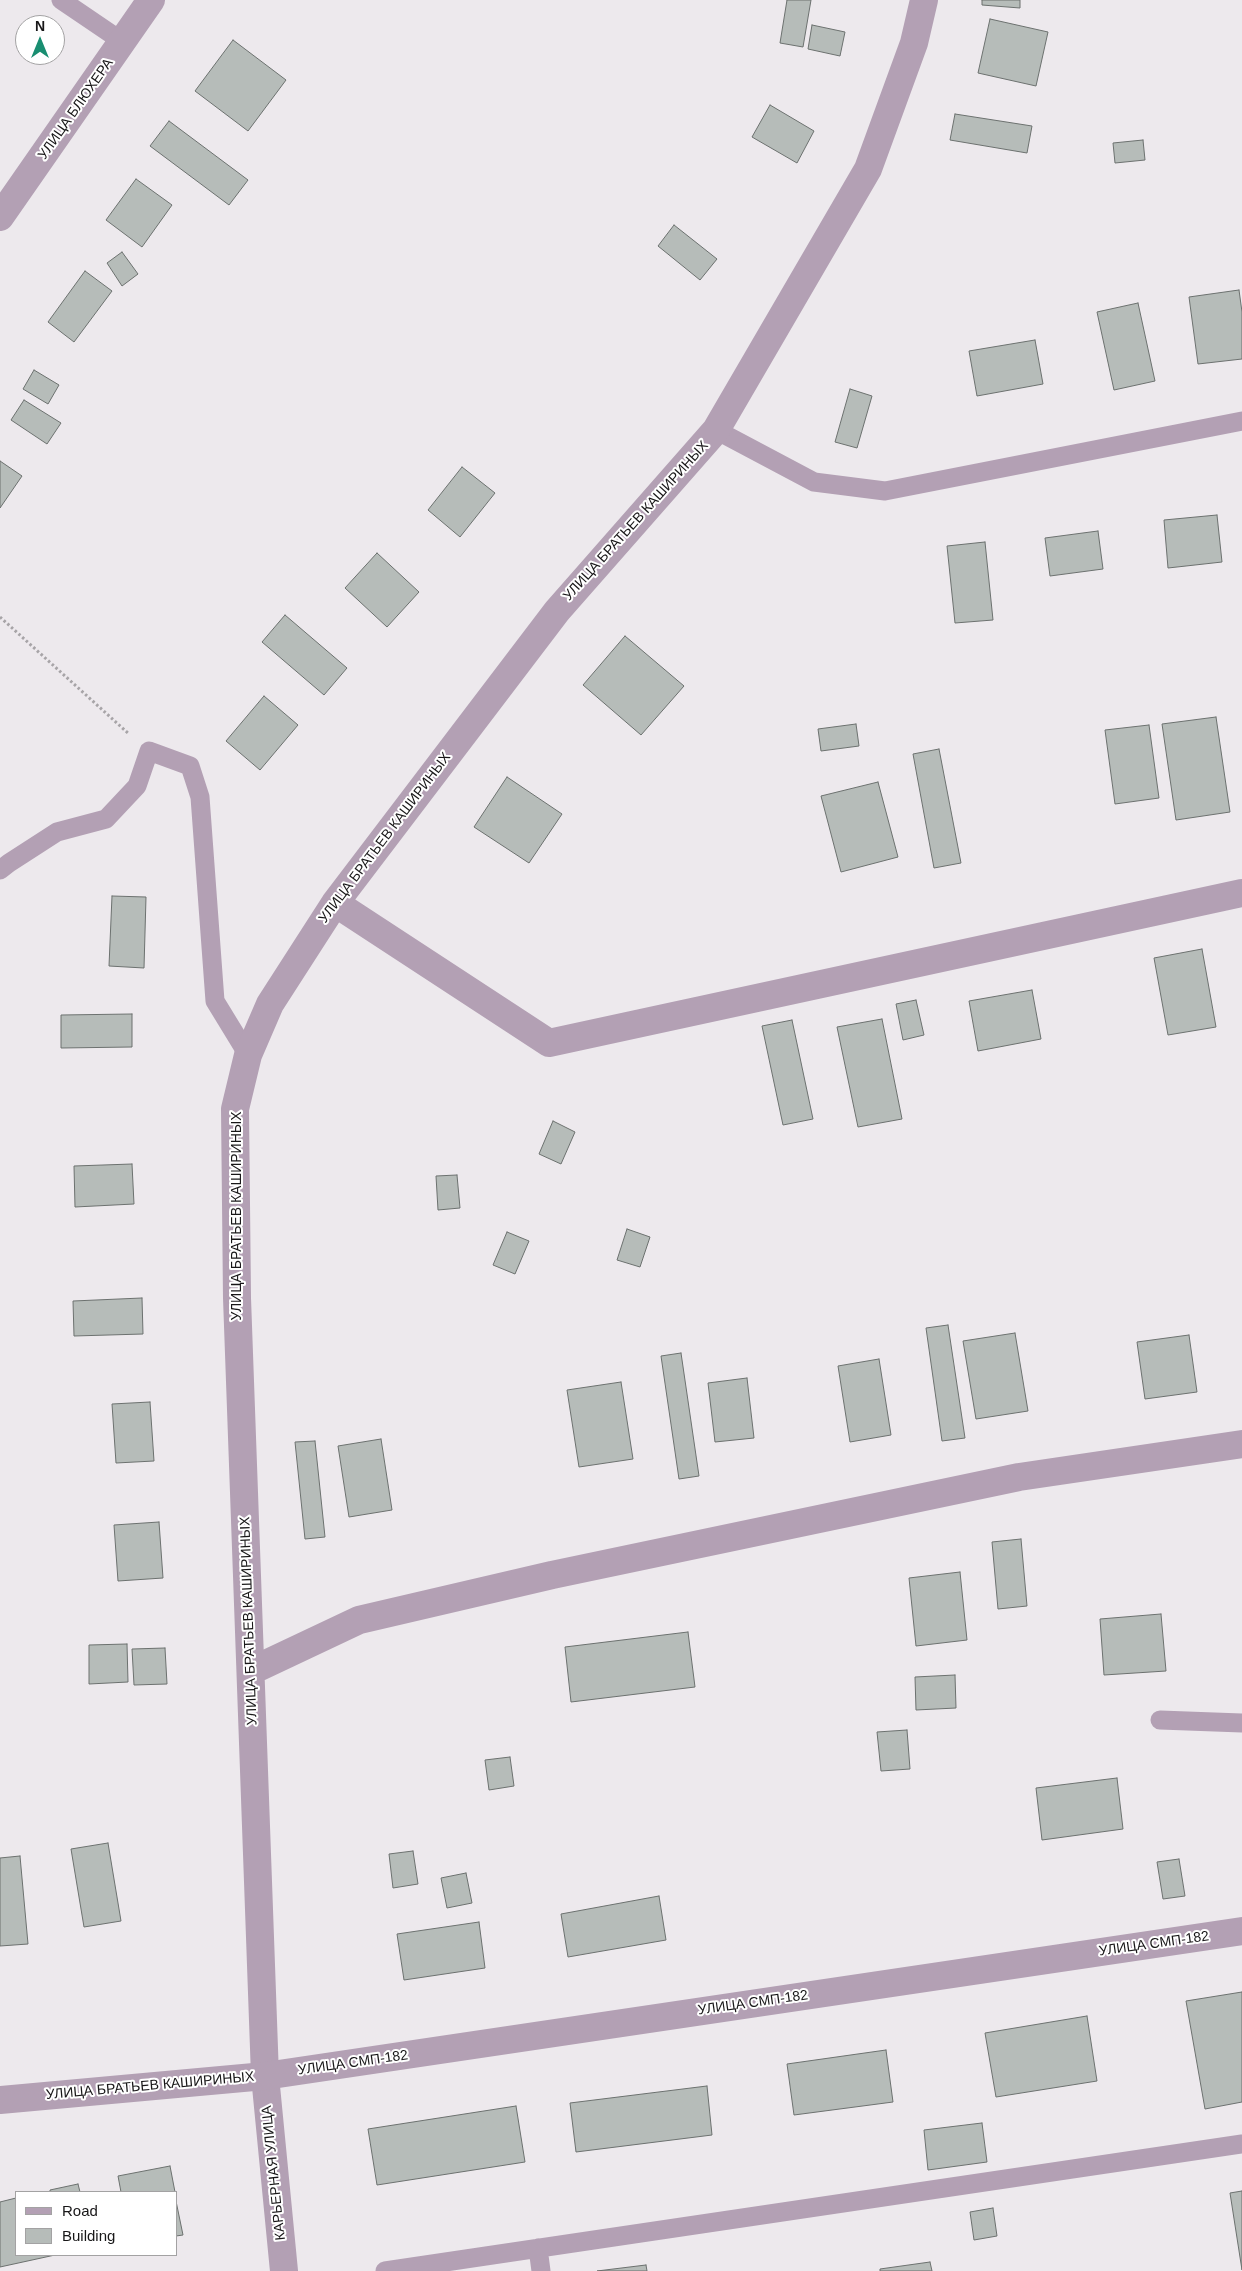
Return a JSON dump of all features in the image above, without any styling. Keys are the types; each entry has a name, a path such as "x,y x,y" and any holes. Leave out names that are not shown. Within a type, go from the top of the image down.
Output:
{"street":[{"name":"УЛИЦА БЛЮХЕРА","path":"0,217 151,0"},
{"name":"УЛИЦА БРАТЬЕВ КАШИРИНЫХ","path":"0,2100 265,2076 237,1298 236,1109 248,1055 270,1004 335,903 557,611 716,430 868,169 914,43 924,0"},
{"path":"335,903 549,1043 1242,893"},
{"path":"251,1671 359,1620 552,1576 1019,1477 1242,1444"},
{"name":"УЛИЦА СМП-182","path":"265,2076 1242,1931"},
{"name":"КАРЬЕРНАЯ УЛИЦА","path":"265,2076 284,2271"}],"lane":[{"path":"62,0 123,42"},
{"path":"716,430 814,482 885,491 1242,421"},
{"path":"0,870 8,862 57,832 106,819 137,786 149,751 190,766 200,797 215,1002 248,1055"},
{"path":"1160,1720 1242,1723"},
{"path":"385,2271 1242,2144"},
{"path":"538,2248 541,2271"}],"path":[{"path":"0,617 149,751"}],"building":[{"path":"787,0 811,0 803,47 780,43"},
{"path":"982,0 1020,0 1020,8 982,5"},
{"path":"990,19 1048,32 1036,86 978,73"},
{"path":"812,25 845,32 840,56 808,49"},
{"path":"233,40 286,80 248,131 195,91"},
{"path":"770,105 814,131 797,163 752,137"},
{"path":"955,114 1032,126 1027,153 950,140"},
{"path":"169,121 248,180 229,205 150,146"},
{"path":"1143,140 1145,160 1115,163 1113,143"},
{"path":"136,179 172,205 142,247 106,220"},
{"path":"674,225 717,259 700,280 658,246"},
{"path":"122,252 138,274 122,286 107,263"},
{"path":"85,271 112,291 74,342 48,322"},
{"path":"1239,290 1242,312 1242,359 1198,364 1189,297"},
{"path":"1138,303 1155,381 1114,390 1097,312"},
{"path":"1035,340 1043,384 977,396 969,351"},
{"path":"34,370 59,385 48,404 23,389"},
{"path":"850,389 872,396 857,448 835,442"},
{"path":"24,400 61,423 47,444 11,420"},
{"path":"0,461 22,476 0,508"},
{"path":"462,467 495,493 460,537 428,510"},
{"path":"1217,515 1222,562 1168,568 1164,520"},
{"path":"1098,531 1103,569 1050,576 1045,538"},
{"path":"985,542 993,620 955,623 947,546"},
{"path":"377,553 419,592 387,627 345,588"},
{"path":"285,615 347,668 324,695 262,642"},
{"path":"625,636 684,686 641,735 583,685"},
{"path":"264,696 298,725 260,770 226,741"},
{"path":"1216,717 1230,812 1176,820 1162,724"},
{"path":"856,724 859,746 821,751 818,729"},
{"path":"1149,725 1159,798 1115,804 1105,730"},
{"path":"939,749 961,863 934,868 913,754"},
{"path":"507,777 562,814 529,863 474,827"},
{"path":"878,782 898,857 841,872 821,796"},
{"path":"112,896 146,897 144,968 109,966"},
{"path":"1202,949 1216,1027 1168,1035 1154,958"},
{"path":"1032,990 1041,1039 978,1051 969,1001"},
{"path":"916,1000 924,1035 903,1040 896,1004"},
{"path":"132,1014 132,1047 61,1048 61,1015"},
{"path":"882,1019 902,1119 858,1127 837,1027"},
{"path":"792,1020 813,1119 783,1125 762,1026"},
{"path":"553,1121 575,1132 561,1164 539,1154"},
{"path":"132,1164 134,1204 75,1207 74,1166"},
{"path":"457,1175 460,1208 438,1210 436,1176"},
{"path":"627,1229 650,1237 640,1267 617,1260"},
{"path":"507,1232 529,1241 515,1274 493,1265"},
{"path":"142,1298 143,1334 74,1336 73,1301"},
{"path":"948,1325 965,1438 942,1441 926,1328"},
{"path":"1015,1333 1028,1411 976,1419 963,1341"},
{"path":"1189,1335 1197,1392 1145,1399 1137,1342"},
{"path":"681,1353 699,1476 679,1479 661,1356"},
{"path":"879,1359 891,1435 850,1442 838,1366"},
{"path":"747,1378 754,1438 715,1442 708,1383"},
{"path":"621,1382 633,1459 579,1467 567,1390"},
{"path":"150,1402 154,1461 116,1463 112,1404"},
{"path":"381,1439 392,1510 349,1517 338,1446"},
{"path":"315,1441 325,1537 305,1539 295,1442"},
{"path":"159,1522 163,1578 118,1581 114,1525"},
{"path":"1021,1539 1027,1606 998,1609 992,1542"},
{"path":"960,1572 967,1640 916,1646 909,1578"},
{"path":"1161,1614 1166,1671 1104,1675 1100,1619"},
{"path":"688,1632 695,1687 571,1702 565,1647"},
{"path":"127,1644 128,1682 89,1684 89,1645"},
{"path":"165,1648 167,1684 134,1685 132,1649"},
{"path":"955,1675 956,1708 916,1710 915,1677"},
{"path":"907,1730 910,1769 881,1771 877,1732"},
{"path":"510,1757 514,1786 489,1790 485,1760"},
{"path":"1117,1778 1123,1829 1042,1840 1036,1788"},
{"path":"108,1843 121,1921 84,1927 71,1849"},
{"path":"413,1851 418,1884 393,1888 389,1854"},
{"path":"20,1856 28,1944 0,1946 0,1858"},
{"path":"1179,1859 1185,1896 1163,1899 1157,1862"},
{"path":"466,1873 472,1903 447,1908 441,1878"},
{"path":"659,1896 666,1940 568,1957 561,1914"},
{"path":"479,1922 485,1968 404,1980 397,1934"},
{"path":"1242,1992 1242,2102 1205,2109 1186,2001"},
{"path":"1087,2016 1097,2081 996,2097 985,2033"},
{"path":"886,2050 893,2102 794,2115 787,2064"},
{"path":"707,2086 712,2135 576,2152 570,2103"},
{"path":"516,2106 525,2162 377,2185 368,2129"},
{"path":"982,2123 987,2162 928,2170 924,2130"},
{"path":"170,2166 175,2191 121,2191 118,2176"},
{"path":"78,2184 80,2191 50,2191"},
{"path":"1242,2191 1242,2270 1230,2193"},
{"path":"15,2198 15,2256 50,2256 0,2267 0,2202"},
{"path":"993,2208 997,2236 974,2240 970,2212"},
{"path":"178,2211 183,2235 178,2236"},
{"path":"930,2262 932,2271 880,2271 880,2269"},
{"path":"646,2265 647,2271 597,2271"}]}
